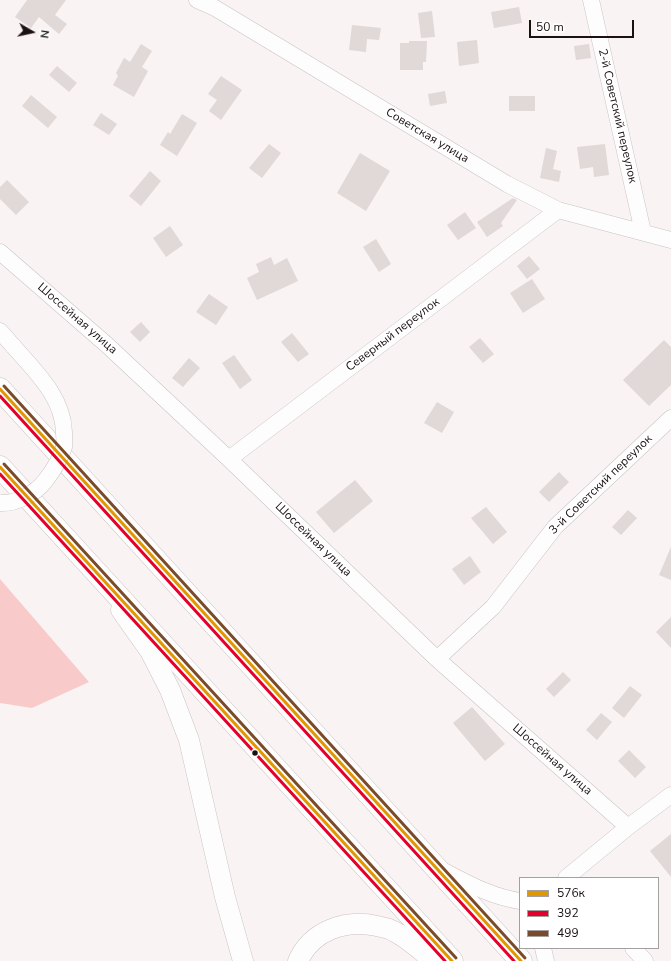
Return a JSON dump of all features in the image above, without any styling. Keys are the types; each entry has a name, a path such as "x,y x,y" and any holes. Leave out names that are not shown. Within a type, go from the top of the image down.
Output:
{"highway":[{"path":"0,388 521,961"},
{"path":"0,467 452,961"}],"main road":[{"path":"88,563 150,651 170,690 189,740 225,897 243,961"},
{"path":"298,961 302,953 313,939 342,925 364,923 389,929 410,942 434,961"}],"street":[{"name":"Советская улица","path":"197,0 216,4 507,184 558,210 671,240"},
{"name":"2-й Советский переулок","path":"591,0 643,232"},
{"name":"Северный переулок","path":"229,459 558,210"},
{"name":"Шоссейная улица","path":"0,252 107,345 229,459 437,659 628,827"},
{"path":"0,331 54,397 63,421 64,445 55,468 42,486 24,499 0,503"},
{"name":"3-й Советский переулок","path":"437,659 494,607 555,527 671,418"},
{"path":"568,877 628,827 671,794"},
{"path":"436,867 484,892 519,901"},
{"path":"543,949 546,961"},
{"path":"634,949 645,961"}],"shaded area":[{"path":"0,579 89,682 32,708 0,703"}],"building":[{"path":"27,0 66,0 55,15 67,24 59,34 39,17 31,28 15,17"},
{"path":"519,7 522,23 494,28 491,12"},
{"path":"432,11 435,37 421,38 418,13"},
{"path":"352,25 381,28 379,40 367,39 366,52 349,50"},
{"path":"477,40 479,63 459,66 457,42"},
{"path":"409,41 427,41 426,62 423,62 423,70 400,70 400,43 409,43"},
{"path":"141,44 152,51 142,67 148,71 134,97 113,85 118,76 116,73 124,58 130,62"},
{"path":"589,44 591,58 576,60 574,46"},
{"path":"57,66 77,83 69,92 49,75"},
{"path":"221,76 242,90 221,120 209,111 217,100 208,94"},
{"path":"445,91 447,103 430,106 428,94"},
{"path":"31,95 57,117 48,128 22,106"},
{"path":"509,96 535,96 535,111 509,111"},
{"path":"101,113 117,124 109,135 93,125"},
{"path":"182,114 197,123 177,156 160,145 168,132 170,134"},
{"path":"269,144 281,153 262,178 249,168"},
{"path":"605,144 609,175 594,177 593,167 580,169 577,147"},
{"path":"546,148 557,151 553,169 561,171 559,182 540,178"},
{"path":"360,153 390,171 366,211 337,193"},
{"path":"150,171 161,181 141,206 129,196"},
{"path":"7,180 29,202 16,215 0,199 0,187"},
{"path":"513,198 517,200 501,223 503,226 487,237 477,222"},
{"path":"465,212 476,228 458,240 447,225"},
{"path":"170,226 183,245 166,257 153,238"},
{"path":"376,239 391,264 379,272 363,247"},
{"path":"529,256 540,269 527,279 517,266"},
{"path":"271,257 274,265 287,258 298,281 257,300 247,278 259,272 256,264"},
{"path":"532,279 545,299 523,313 510,293"},
{"path":"209,294 228,307 216,325 196,312"},
{"path":"141,322 150,332 140,342 130,332"},
{"path":"292,333 309,354 298,362 281,342"},
{"path":"480,338 494,354 483,363 469,347"},
{"path":"664,340 671,347 671,385 649,406 623,380"},
{"path":"234,355 252,380 240,389 222,363"},
{"path":"189,358 200,368 183,387 172,378"},
{"path":"437,402 454,412 442,433 424,423"},
{"path":"559,472 569,482 549,502 539,492"},
{"path":"355,480 373,501 334,533 316,512"},
{"path":"486,507 507,532 493,544 471,518"},
{"path":"628,510 637,518 621,535 612,527"},
{"path":"671,547 671,580 659,575"},
{"path":"470,556 481,572 464,585 452,569"},
{"path":"671,617 671,648 656,632"},
{"path":"563,672 571,680 554,697 546,689"},
{"path":"630,686 642,695 624,718 612,708"},
{"path":"472,707 505,744 485,761 453,723"},
{"path":"601,713 612,722 597,740 586,730"},
{"path":"629,750 646,767 635,778 618,761"},
{"path":"671,834 671,877 650,851"}],"transit line":[{"name":"499","path":"4,386 525,958"},
{"name":"576к","path":"0,389 521,961"},
{"name":"392","path":"0,396 514,961"},
{"name":"499","path":"4,464 456,958"},
{"name":"576к","path":"0,467 452,961"},
{"name":"392","path":"0,474 445,961"}]}
